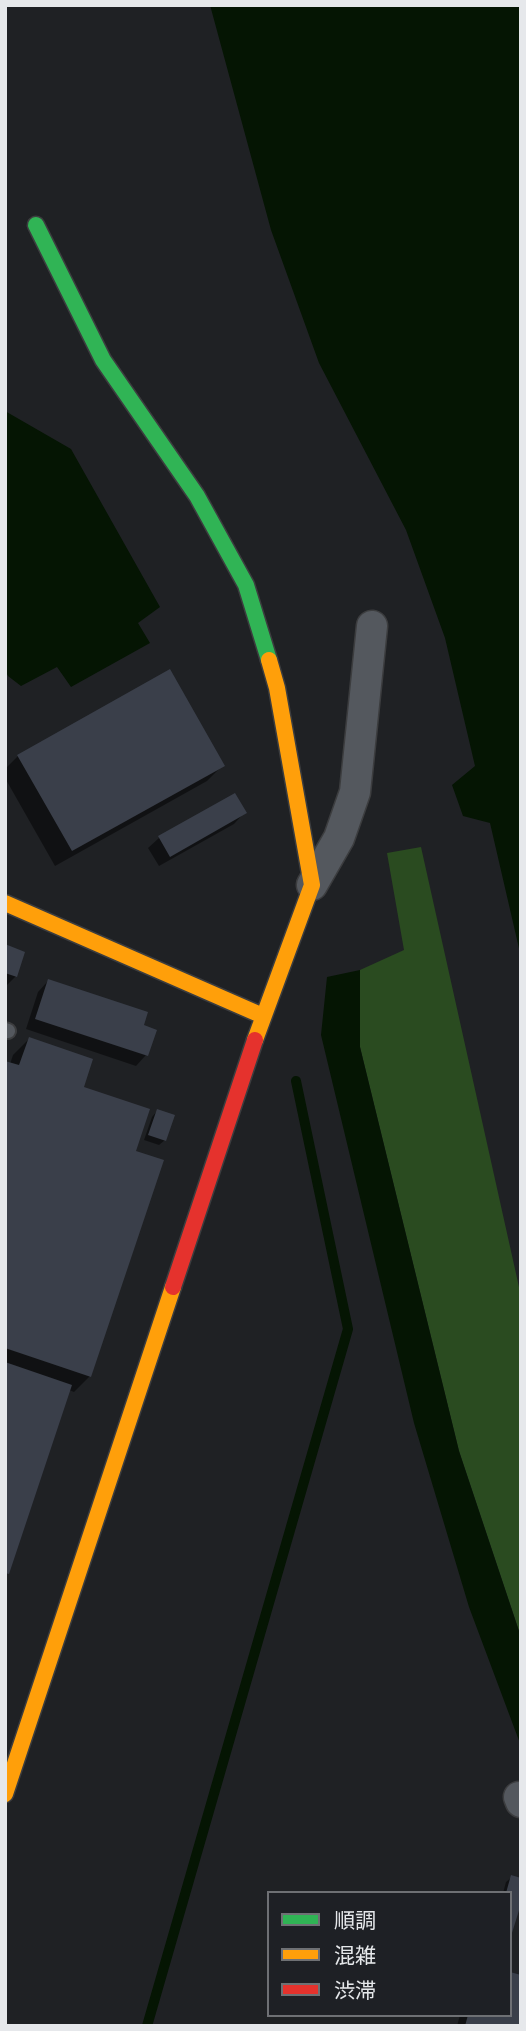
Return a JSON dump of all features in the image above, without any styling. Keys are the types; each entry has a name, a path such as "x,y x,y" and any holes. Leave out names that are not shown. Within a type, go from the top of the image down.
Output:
{"street":[{"path":"36,225 103,360 197,496 246,585 277,688 312,885"},
{"path":"5,1794 263,1016 312,885 339,838 355,792 372,626"},
{"path":"5,903 263,1016"}],"green space":[{"path":"421,847 521,1296 521,1637 459,1451 360,1047 360,970 404,950 387,853"}],"shaded area":[{"path":"210,5 521,5 521,957 490,823 463,816 452,785 475,766 445,638 406,530 319,363 271,230"},
{"path":"5,411 71,449 160,607 138,623 150,643 71,687 57,667 21,686 8,676 5,670"},
{"path":"360,970 360,1047 459,1451 521,1637 521,1746 469,1607 414,1423 321,1035 327,977"}],"building":[{"path":"170,669 225,766 72,851 17,755"},
{"path":"235,793 247,813 170,857 158,836"},
{"path":"5,944 25,952 17,977 5,973"},
{"path":"48,979 148,1012 144,1025 157,1030 148,1056 35,1019"},
{"path":"29,1037 93,1059 84,1087 150,1109 136,1151 164,1160 91,1377 5,1348 5,1061 19,1065"},
{"path":"157,1109 175,1115 166,1141 148,1135"},
{"path":"5,1362 72,1385 9,1574 5,1573"},
{"path":"511,1875 521,1878 521,1904 512,1933 512,1891 507,1891"},
{"path":"512,1973 521,1975 521,2026 465,2026 467,2017 512,2017"}],"waterway":[{"path":"147,2026 348,1329 296,1081"}],"traffic: fast":[{"path":"36,225 103,360 197,496 246,585 269,660"}],"traffic: slow":[{"path":"255,1040 312,885 277,688 269,660"},
{"path":"5,903 263,1016"},
{"path":"5,1794 173,1287"}],"traffic: jam":[{"path":"173,1287 255,1040"}]}
